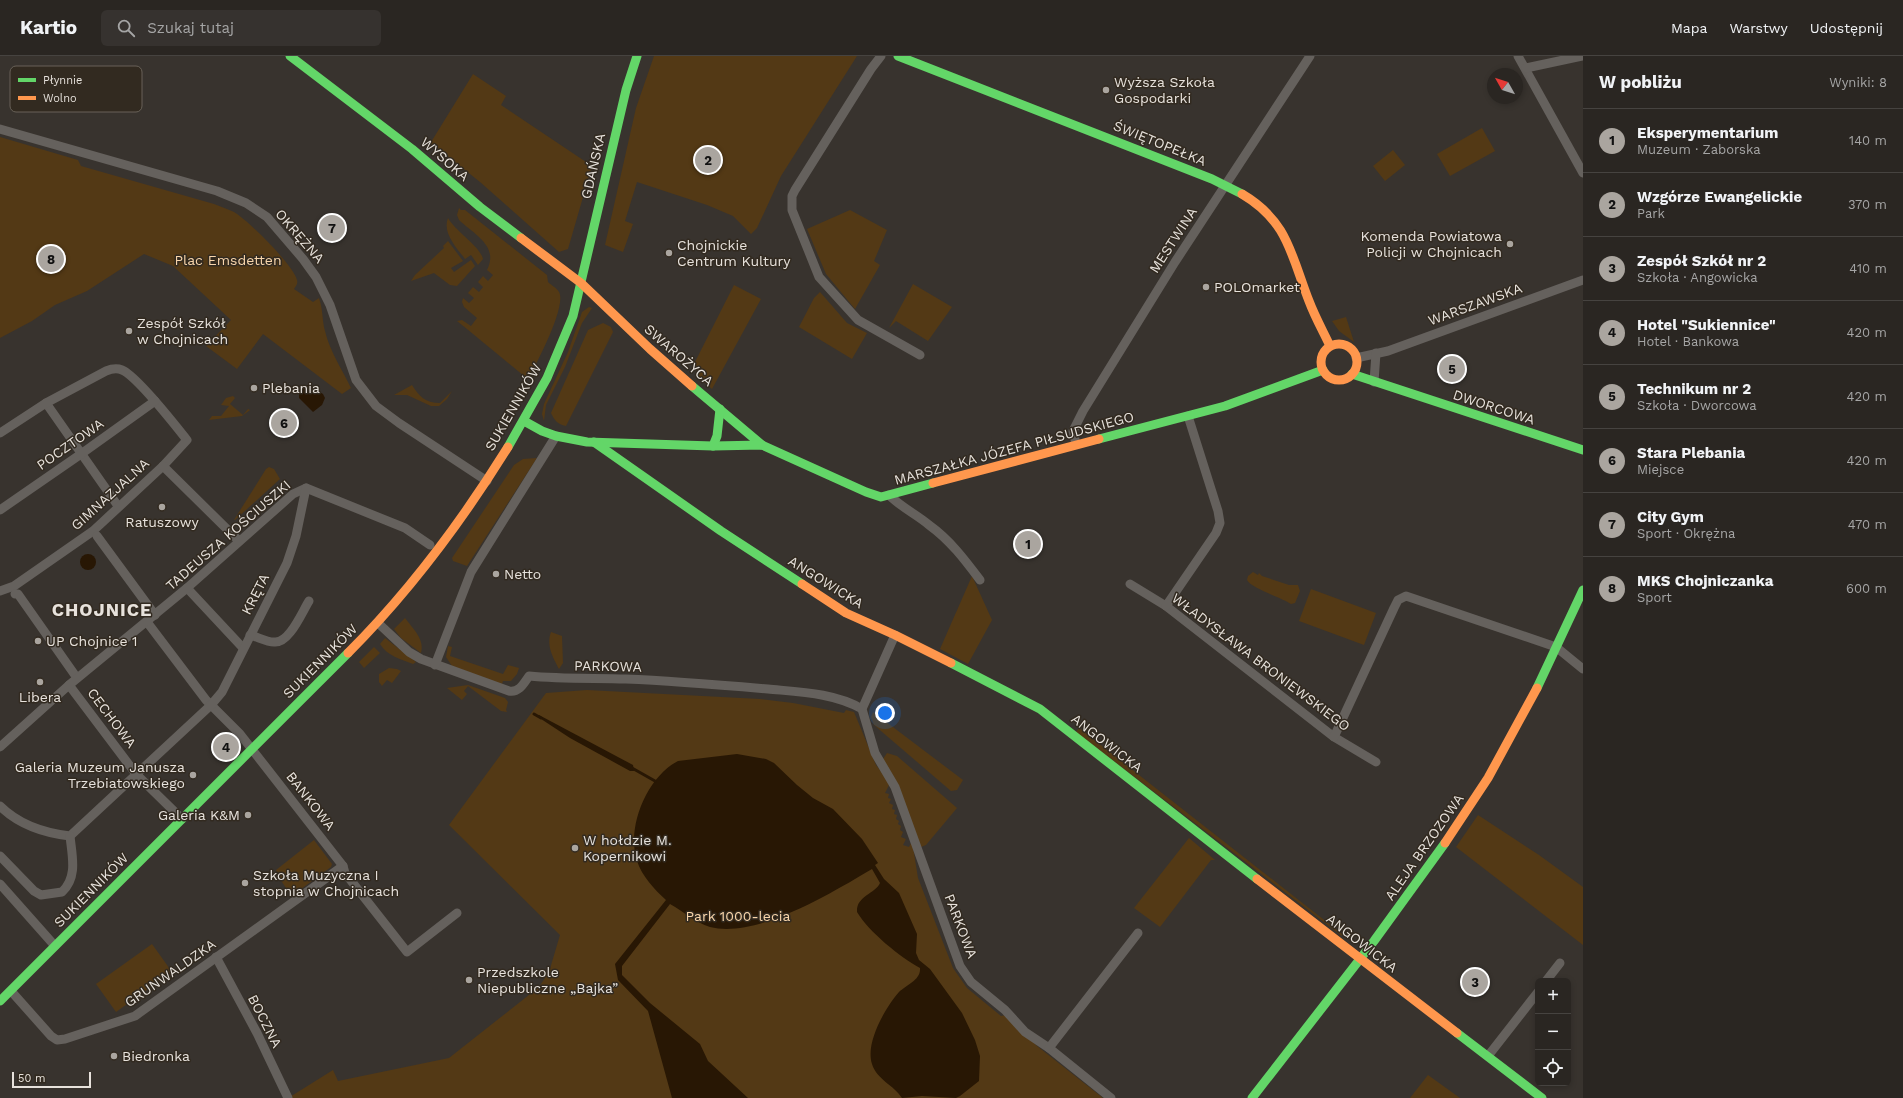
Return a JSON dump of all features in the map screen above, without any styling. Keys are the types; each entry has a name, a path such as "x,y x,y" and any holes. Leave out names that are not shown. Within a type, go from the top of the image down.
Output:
{"street":[{"name":"WYSOKA","path":"290,56 412,148 480,207 581,283"},
{"path":"881,56 871,69 795,190 792,196 792,210 819,277 853,316 920,355"},
{"name":"ŚWIĘTOPEŁKA","path":"898,56 1226,185 1268,213 1275,221 1288,248 1312,310 1330,346"},
{"name":"MESTWINA","path":"1076,444 1073,431 1076,424 1117,355 1310,56"},
{"path":"1518,56 1583,173"},
{"path":"1526,68 1582,56"},
{"name":"GDAŃSKA","path":"581,283 618,119 635,57"},
{"name":"OKRĘŻNA","path":"0,129 217,191 257,210 274,225 316,277 330,305 352,370 365,392 387,414 487,481"},
{"name":"WARSZAWSKA","path":"1356,358 1376,354 1583,280"},
{"name":"SWAROŻYCA","path":"581,283 650,349 762,445"},
{"name":"SUKIENNIKÓW","path":"0,1001 378,622 438,552 487,481 524,421 559,352 573,316 581,283"},
{"path":"1339,344 1346,346 1352,350 1356,358 1356,367 1352,374 1346,378 1335,379 1330,377 1323,370 1321,358 1330,346 1339,344"},
{"path":"1374,382 1376,354"},
{"path":"0,433 46,403 106,371 117,369 128,374 154,401"},
{"name":"MARSZAŁKA JÓZEFA PIŁSUDSKIEGO","path":"524,421 542,431 556,436 594,442 713,446 762,445 866,492 881,497 1076,444 1225,406 1323,370"},
{"name":"DWORCOWA","path":"1352,374 1357,377 1583,450"},
{"name":"GIMNAZJALNA","path":"3,589 14,586 93,531 118,506 163,466 187,440 154,401"},
{"name":"POCZTOWA","path":"0,510 154,401"},
{"path":"46,403 118,506"},
{"path":"713,446 718,436 720,409"},
{"path":"1166,606 1216,533 1220,523 1218,512 1188,416"},
{"path":"435,665 471,572 556,436"},
{"name":"ANGOWICKA","path":"594,442 721,531 846,614 896,635 1040,709 1542,1098"},
{"path":"622,462 621,453 624,444"},
{"path":"163,466 239,541"},
{"name":"TADEUSZA KOŚCIUSZKI","path":"0,747 74,681 187,588 293,494 306,488 405,528 430,545"},
{"name":"KRĘTA","path":"70,836 211,705 222,692 287,563 296,536 306,488"},
{"path":"890,495 900,506 930,525 947,540 980,580"},
{"path":"97,536 155,615"},
{"path":"0,580 3,589"},
{"name":"WŁADYSŁAWA BRONIEWSKIEGO","path":"1130,584 1166,606 1334,737 1376,762"},
{"path":"187,588 243,648"},
{"name":"ALEJA BRZOZOWA","path":"1252,1098 1362,960 1462,817 1488,777 1556,647 1583,590"},
{"name":"CECHOWA","path":"15,594 18,594 136,774 182,819"},
{"path":"1334,737 1394,608 1402,597 1411,596 1556,647 1583,669"},
{"path":"250,635 275,643 280,641 291,632 309,601"},
{"name":"BANKOWA","path":"146,622 211,705 240,734 252,749 343,866 345,873 370,907 407,952 457,913"},
{"name":"PARKOWA","path":"378,622 409,652 435,665 512,692 521,687 529,676 558,679 697,683 776,690 831,698 849,702 862,709 870,739 882,767 895,787 920,851 936,905 960,966 971,982 1005,1010 1025,1032 1049,1048 1111,1098"},
{"path":"862,709 896,635"},
{"path":"0,806 10,816 24,824 51,834 70,836 73,862 72,875 69,884 62,892 46,895 34,891 0,856"},
{"name":"GRUNWALDZKA","path":"11,991 53,1038 61,1040 135,1016 343,866"},
{"path":"0,884 55,946"},
{"path":"1049,1048 1138,933"},
{"name":"BOCZNA","path":"216,957 288,1098"},
{"path":"1548,978 1560,962"},
{"path":"1488,1056 1535,996"}],"green space":[{"path":"654,56 857,56 781,176 757,228 751,234 733,216 707,205 637,182 625,221 633,224 623,252 605,245 636,108"},
{"path":"473,74 506,96 501,105 592,166 568,249 559,252 480,182 435,146 428,147"},
{"path":"1482,128 1495,151 1450,176 1437,154"},
{"name":"Plac Emsdetten","path":"0,137 78,160 81,166 214,204 234,212 241,217 270,244 294,273 297,284 294,289 313,302 319,298 327,339 351,388 342,394 263,334 237,369 206,346 231,320 173,266 144,254 87,291 55,305 32,321 0,338"},
{"path":"1393,150 1405,165 1385,181 1373,166"},
{"path":"459,208 461,210 465,210 547,275 548,282 559,292 559,310 555,322 550,336 528,379 457,321 462,320 471,326 477,318 464,307 462,302 463,298 469,303 474,298 468,293 473,287 479,292 483,287 478,282 483,276 488,281 493,275 487,270 490,262 488,248 478,236 459,220 457,215"},
{"path":"850,210 887,230 874,261 880,265 855,309 826,274 807,229"},
{"path":"448,218 481,254 483,259 478,265 471,255 465,259 451,240 447,229"},
{"path":"448,241 463,261 451,268 454,272 471,260 475,266 457,286 450,285 434,273 411,281 415,275 444,248 443,246"},
{"path":"913,284 952,307 928,341 896,321 889,328"},
{"path":"734,285 761,299 712,389 698,377 695,362"},
{"path":"820,292 847,323 867,333 852,359 799,327 814,298"},
{"path":"589,307 592,308 582,323 565,367 546,405 544,421 542,414 544,404 568,352 582,312"},
{"path":"1346,317 1354,342 1339,331 1332,321"},
{"path":"603,323 611,327 613,332 566,426 560,424 555,420 551,413 588,330"},
{"path":"412,385 423,398 435,403 440,403 452,391 447,399 439,406 431,406 407,395 394,395"},
{"path":"233,396 235,398 230,404 243,415 248,409 250,410 242,416 209,420 212,416 221,416 229,406 221,405 226,398"},
{"path":"537,458 467,566 453,561 452,558 514,465 523,459"},
{"path":"269,467 274,469 280,479 234,520 266,469"},
{"path":"1253,572 1289,585 1298,585 1300,591 1295,603 1291,604 1254,586 1247,580 1248,576"},
{"path":"972,576 992,620 968,664 940,649"},
{"path":"1311,589 1376,613 1364,645 1299,621"},
{"path":"405,618 420,639 422,648 421,653 401,638 394,629"},
{"path":"551,632 562,636 563,663 559,669 550,647 549,642"},
{"path":"385,638 416,662 413,664 395,657 386,651 380,644"},
{"path":"448,646 452,647 450,656 503,674 508,665 519,668 517,674 511,681 503,681 502,684 452,666 446,657"},
{"path":"374,647 380,653 364,668 359,662"},
{"path":"389,668 401,671 392,683 387,680 382,686 379,682 379,674"},
{"path":"468,685 505,698 508,702 507,712 501,711 468,686 464,691 467,694 462,700 447,688"},
{"name":"Park 1000-lecia","path":"587,690 760,699 793,703 844,713 846,710 854,712 876,765 890,783 885,793 889,794 888,798 891,799 889,803 893,805 892,809 895,810 894,814 897,815 896,819 899,821 898,824 901,826 900,830 903,832 901,837 906,839 903,845 909,847 912,841 918,878 953,968 967,988 1001,1016 1006,1015 1037,1046 1103,1098 285,1098 293,1095 333,1070 338,1081 449,1058 539,987 549,972 560,935 449,825 546,693"},
{"path":"873,712 963,780 957,790 951,791 874,725 871,717"},
{"path":"1079,728 1342,934 1342,936 1076,732"},
{"path":"887,753 897,756 957,808 926,845 921,847 883,759"},
{"path":"1478,815 1539,855 1583,887 1583,945 1456,847"},
{"path":"1189,838 1215,860 1211,860 1160,927 1134,908"},
{"path":"314,840 332,864 331,867 293,895 290,894 278,876 276,870"},
{"path":"152,944 172,972 116,1012 96,984"},
{"path":"1428,1075 1460,1098 1410,1098"}],"shaded area":[{"path":"308,385 323,394 325,398 322,405 313,412 299,398 299,392"},
{"path":"88,554 95,559 96,562 91,569 88,570 81,565 80,562 85,555"},
{"path":"539,715 633,765 634,771 630,771 570,738 538,717"},
{"path":"737,754 766,759 774,763 813,798 833,809 862,839 878,863 875,865 884,879 899,893 917,934 916,953 919,960 930,969 962,1013 975,1040 980,1056 979,1081 960,1096 956,1098 922,1096 902,1098 895,1089 874,1070 871,1056 871,1046 882,1016 899,992 916,979 920,972 920,968 903,957 877,936 862,920 857,912 859,902 878,887 880,883 872,869 816,901 772,920 750,926 729,929 710,927 694,920 670,904 622,966 622,975 650,1003 700,1044 708,1061 748,1098 672,1098 648,1011 618,980 615,964 666,900 649,882 639,867 634,848 634,833 642,804 657,779 667,768 678,761"}],"waterway":[{"path":"534,714 541,718"},
{"path":"632,768 655,781"}],"traffic: fast":[{"path":"290,56 412,149 480,207 521,238"},
{"path":"508,447 547,378 573,316 626,90 637,56"},
{"path":"898,56 1212,179 1242,194"},
{"path":"1099,439 1225,406 1323,370"},
{"path":"1352,374 1583,450"},
{"path":"692,386 762,445"},
{"path":"713,446 717,436 720,409"},
{"path":"524,421 542,431 556,436 587,442 713,446 762,445 866,492 881,497 933,483"},
{"path":"594,442 721,531 802,584"},
{"path":"1537,688 1583,590"},
{"path":"0,1001 348,653"},
{"path":"951,663 1040,709 1257,879"},
{"path":"1252,1098 1374,941 1445,843"},
{"path":"1457,1033 1542,1098"}],"traffic: slow":[{"path":"1242,194 1257,204 1269,216 1279,228 1286,240 1311,307 1330,346"},
{"path":"521,238 581,283 650,349 692,386"},
{"path":"1339,344 1352,349 1357,362 1352,375 1339,380 1326,375 1321,362 1326,349 1339,344"},
{"path":"933,483 1099,439"},
{"path":"348,653 414,580 454,528 508,447"},
{"path":"802,584 846,613 895,635 951,663"},
{"path":"1445,843 1488,778 1537,688"},
{"path":"1257,879 1457,1033"}],"place":[{"name":"Wyższa Szkoła Gospodarki","path":"1106,90"},
{"name":"Wzgórze Ewangelickie","path":"708,160"},
{"name":"City Gym","path":"332,228"},
{"name":"Komenda Powiatowa Policji w Chojnicach","path":"1510,244"},
{"name":"Chojnickie Centrum Kultury","path":"669,253"},
{"name":"MKS Chojniczanka","path":"51,259"},
{"name":"POLOmarket","path":"1206,287"},
{"name":"Zespół Szkół w Chojnicach","path":"129,331"},
{"name":"Technikum nr 2","path":"1452,369"},
{"name":"Plebania","path":"254,388"},
{"name":"Stara Plebania","path":"284,423"},
{"name":"Ratuszowy","path":"162,507"},
{"name":"Eksperymentarium","path":"1028,544"},
{"name":"Netto","path":"496,574"},
{"name":"UP Chojnice 1","path":"38,641"},
{"name":"Libera","path":"40,682"},
{"name":"Hotel \"Sukiennice\"","path":"226,747"},
{"name":"Galeria Muzeum Janusza Trzebiatowskiego","path":"193,775"},
{"name":"Galeria K&M","path":"248,815"},
{"name":"W hołdzie M. Kopernikowi","path":"575,848"},
{"name":"Szkoła Muzyczna I stopnia w Chojnicach","path":"245,883"},
{"name":"Przedszkole Niepubliczne „Bajka”","path":"469,980"},
{"name":"Zespół Szkół nr 2","path":"1475,982"},
{"name":"Biedronka","path":"114,1056"}],"district":[{"name":"CHOJNICE","path":"102,609"}]}
